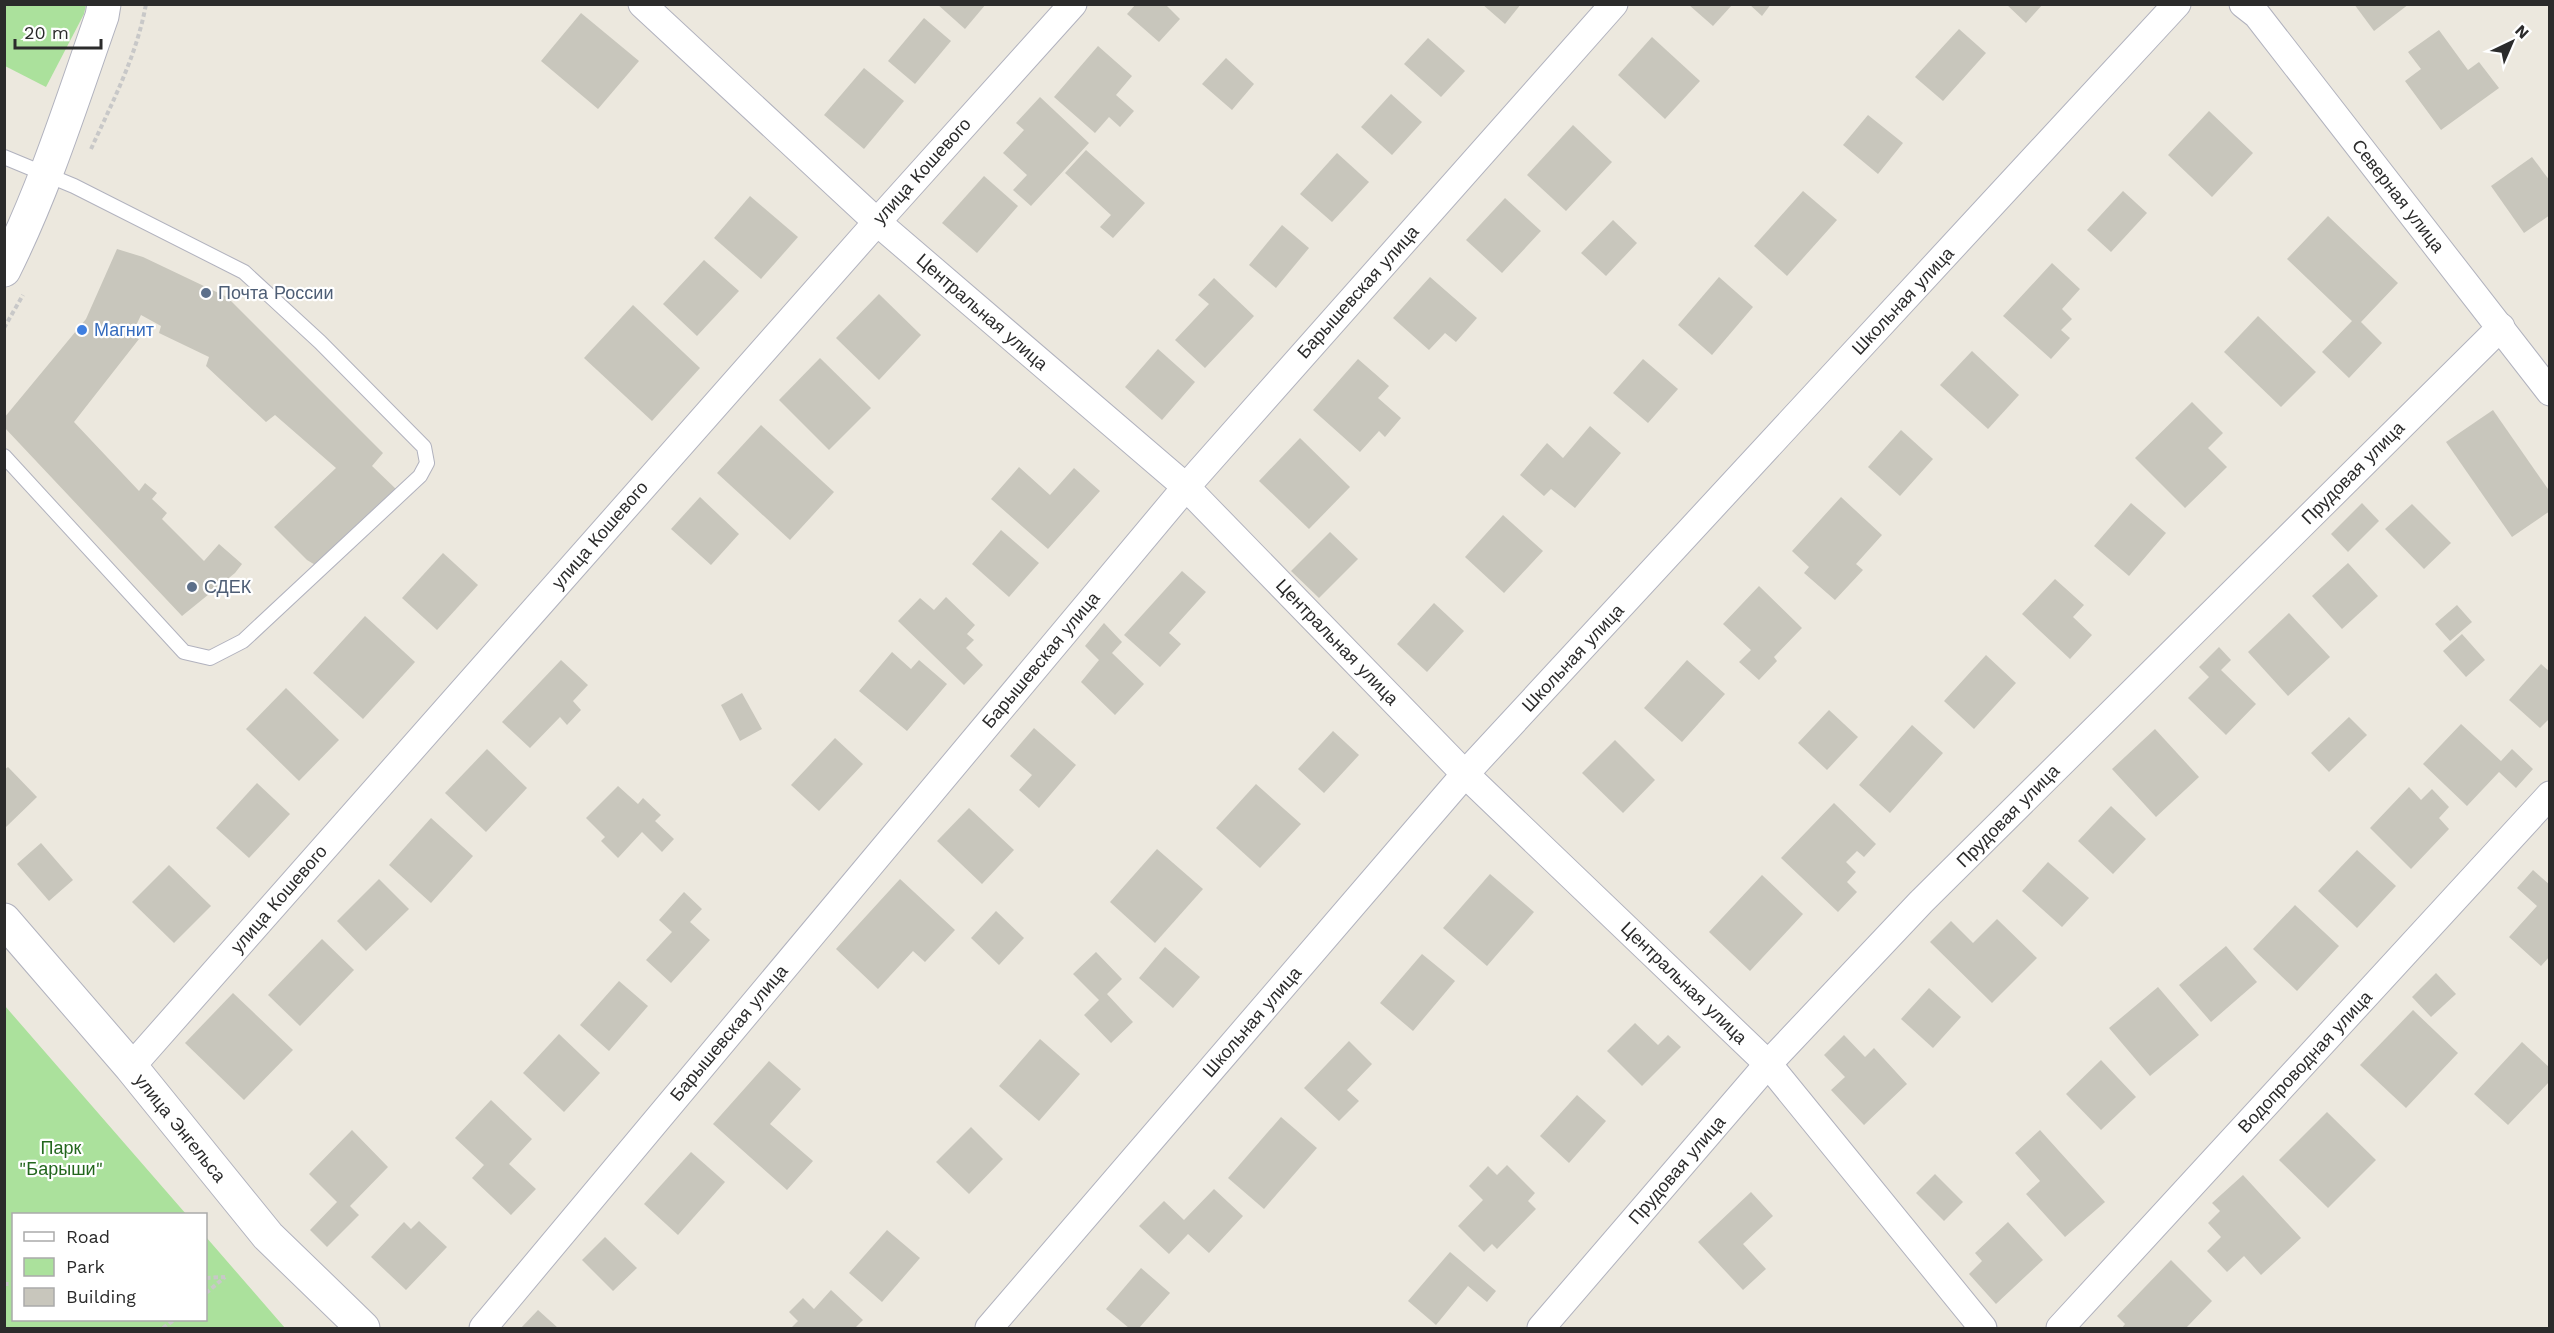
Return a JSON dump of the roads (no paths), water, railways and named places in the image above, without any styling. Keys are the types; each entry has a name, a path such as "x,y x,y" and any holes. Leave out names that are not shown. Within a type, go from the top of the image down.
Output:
{"street":[{"path":"4,270 27,225 102,16 104,4"},
{"name":"Центральная улица","path":"642,4 876,222 1186,486 1465,774 1768,1064 1983,1329"},
{"name":"улица Кошевого","path":"131,1067 876,222 1072,4"},
{"name":"Барышевская улица","path":"483,1329 1186,486 1614,4"},
{"name":"Школьная улица","path":"989,1329 1465,774 2177,4"},
{"name":"Северная улица","path":"2243,4 2257,15 2550,392"},
{"name":"Прудовая улица","path":"1541,1329 1768,1064 1921,902 2501,327"},
{"name":"Водопроводная улица","path":"2060,1329 2550,795"},
{"name":"улица Энгельса","path":"4,920 131,1067 268,1236 363,1329"}],"lane":[{"path":"4,157 46,174 161,228 244,272 321,342 424,447 427,463 420,476 243,641 210,658 184,652 4,456"}],"place":[{"name":"Почта России","path":"206,293"},
{"name":"Магнит","path":"82,330"},
{"name":"СДЕК","path":"192,587"}],"park label":[{"name":"Парк \"Барыши\"","path":"61,1158"}]}
